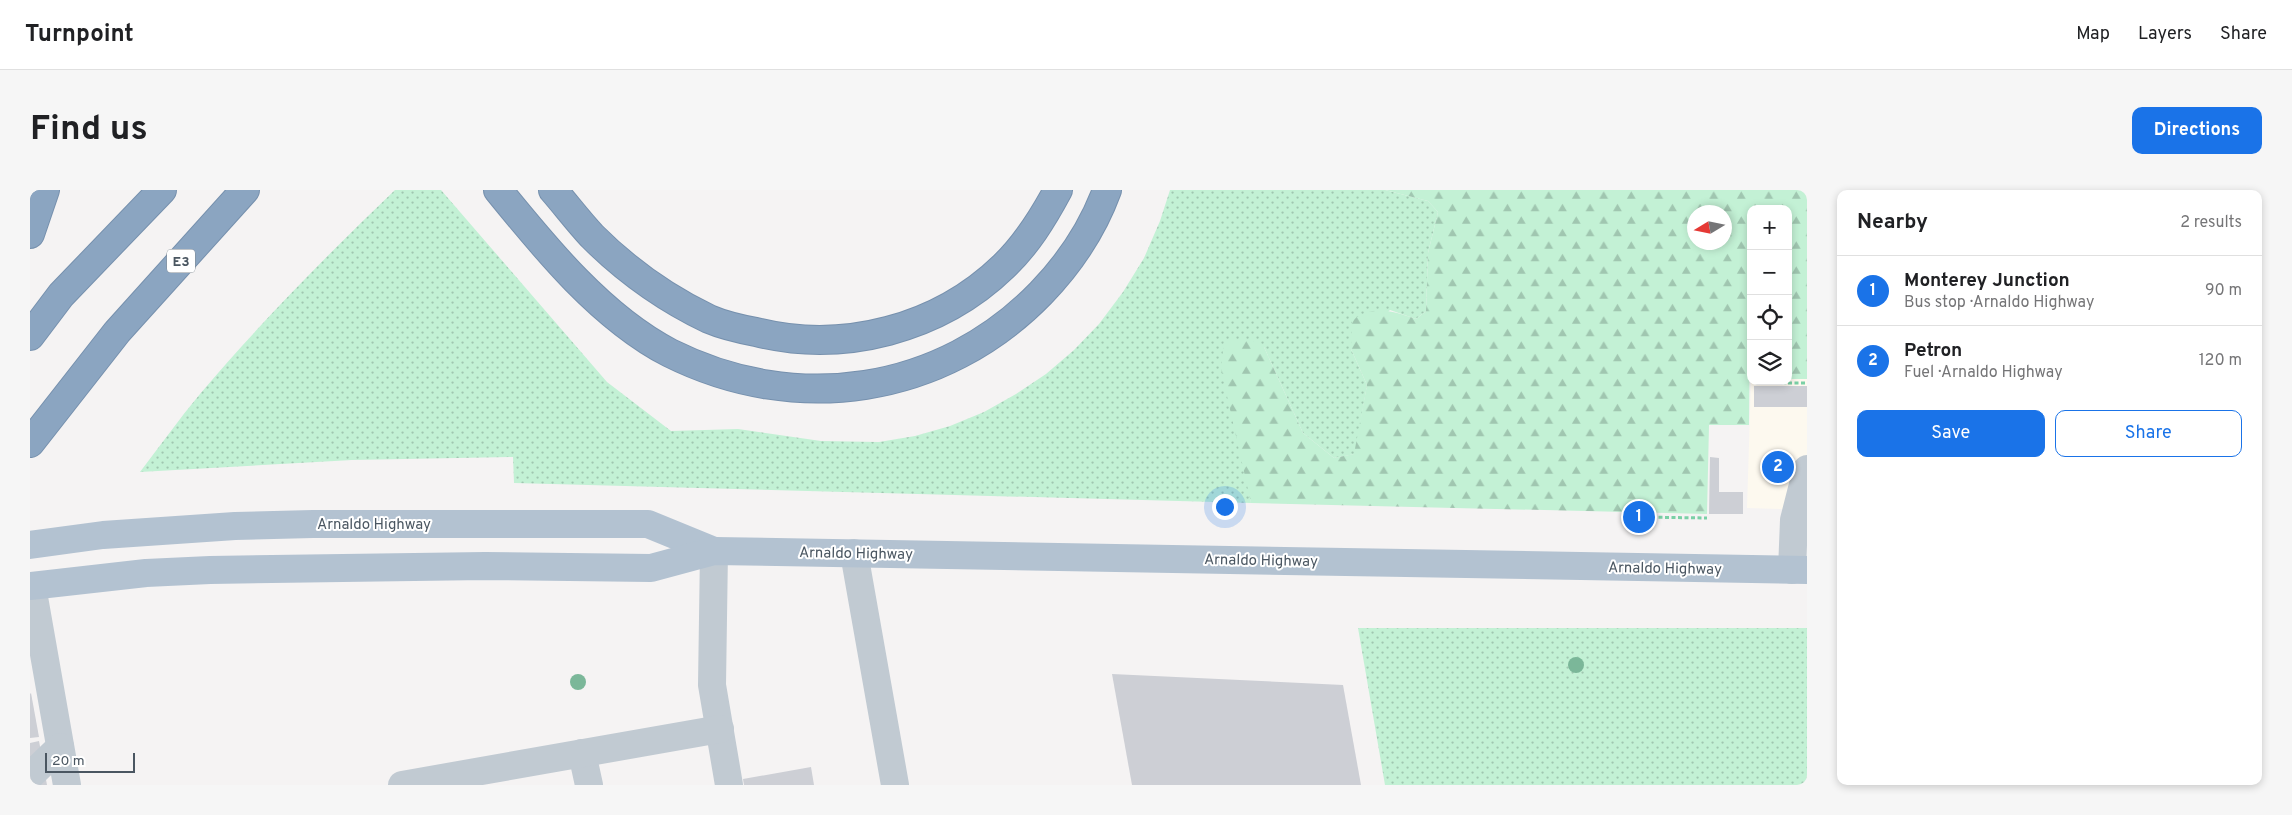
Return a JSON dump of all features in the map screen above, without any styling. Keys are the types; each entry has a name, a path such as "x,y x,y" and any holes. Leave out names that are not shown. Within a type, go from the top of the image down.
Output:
{"highway":[{"path":"30,234 45,190"},
{"path":"30,336 61,294 162,190"},
{"name":"E3","path":"30,443 117,332 245,190"},
{"path":"498,190 557,260 602,303 640,334 668,352 732,378 766,385 802,389 839,389 874,384 932,367 972,348 1007,324 1050,284 1071,258 1088,230 1106,190"},
{"path":"553,190 593,236 622,262 682,305 711,320 740,328 771,336 811,340 868,336 898,329 927,318 955,304 980,287 1004,266 1039,224 1058,190"}],"main road":[{"name":"Arnaldo Highway","path":"30,545 128,532 245,526 313,524 648,524 714,551"},
{"name":"Arnaldo Highway","path":"31,586 146,573 210,570 476,566 651,568 714,551 1800,570"}],"lane":[{"path":"1800,570 1794,520 1807,469"},
{"path":"714,551 712,685 729,785"},
{"path":"854,553 895,785"},
{"path":"31,586 67,785"},
{"path":"402,785 720,729"},
{"path":"30,776 60,747"},
{"path":"582,753 589,785"}],"path":[{"path":"1792,383 1807,383"},
{"path":"1639,518 1707,518"}],"shaded area":[{"path":"1792,379 1807,379 1807,510 1747,508 1751,385 1792,385"}],"green space":[{"path":"395,190 441,190 607,382 671,431 738,429 821,441 879,442 915,436 950,426 984,412 1046,374 1074,350 1099,324 1123,292 1144,258 1160,221 1170,190 1385,190 1428,201 1438,212 1428,253 1426,311 1416,319 1390,310 1351,349 1367,385 1355,454 1334,458 1303,433 1264,347 1248,482 1251,503 514,483 513,457 352,460 140,472 192,403 223,367 320,264"},
{"path":"1385,190 1807,190 1807,379 1792,379 1792,205 1747,205 1747,385 1749,385 1749,425 1709,425 1707,514 1251,503 1221,369 1224,341 1251,340 1264,347 1303,433 1334,458 1354,454 1367,385 1351,349 1352,321 1367,312 1391,312 1416,319 1426,311 1428,253 1438,212 1428,201"},
{"path":"1358,628 1807,628 1807,785 1385,785"}],"building":[{"path":"1754,386 1807,386 1807,407 1754,407"},
{"path":"1710,457 1719,458 1719,492 1743,492 1743,514 1709,514"},
{"path":"1112,674 1343,685 1361,785 1132,785"},
{"path":"30,694 39,737 30,738"},
{"path":"39,741 47,785 30,785 30,743"},
{"path":"811,767 814,785 744,785 743,779"}],"place":[{"name":"Petron","path":"1778,467"},
{"name":"Monterey Junction","path":"1639,517"}]}
